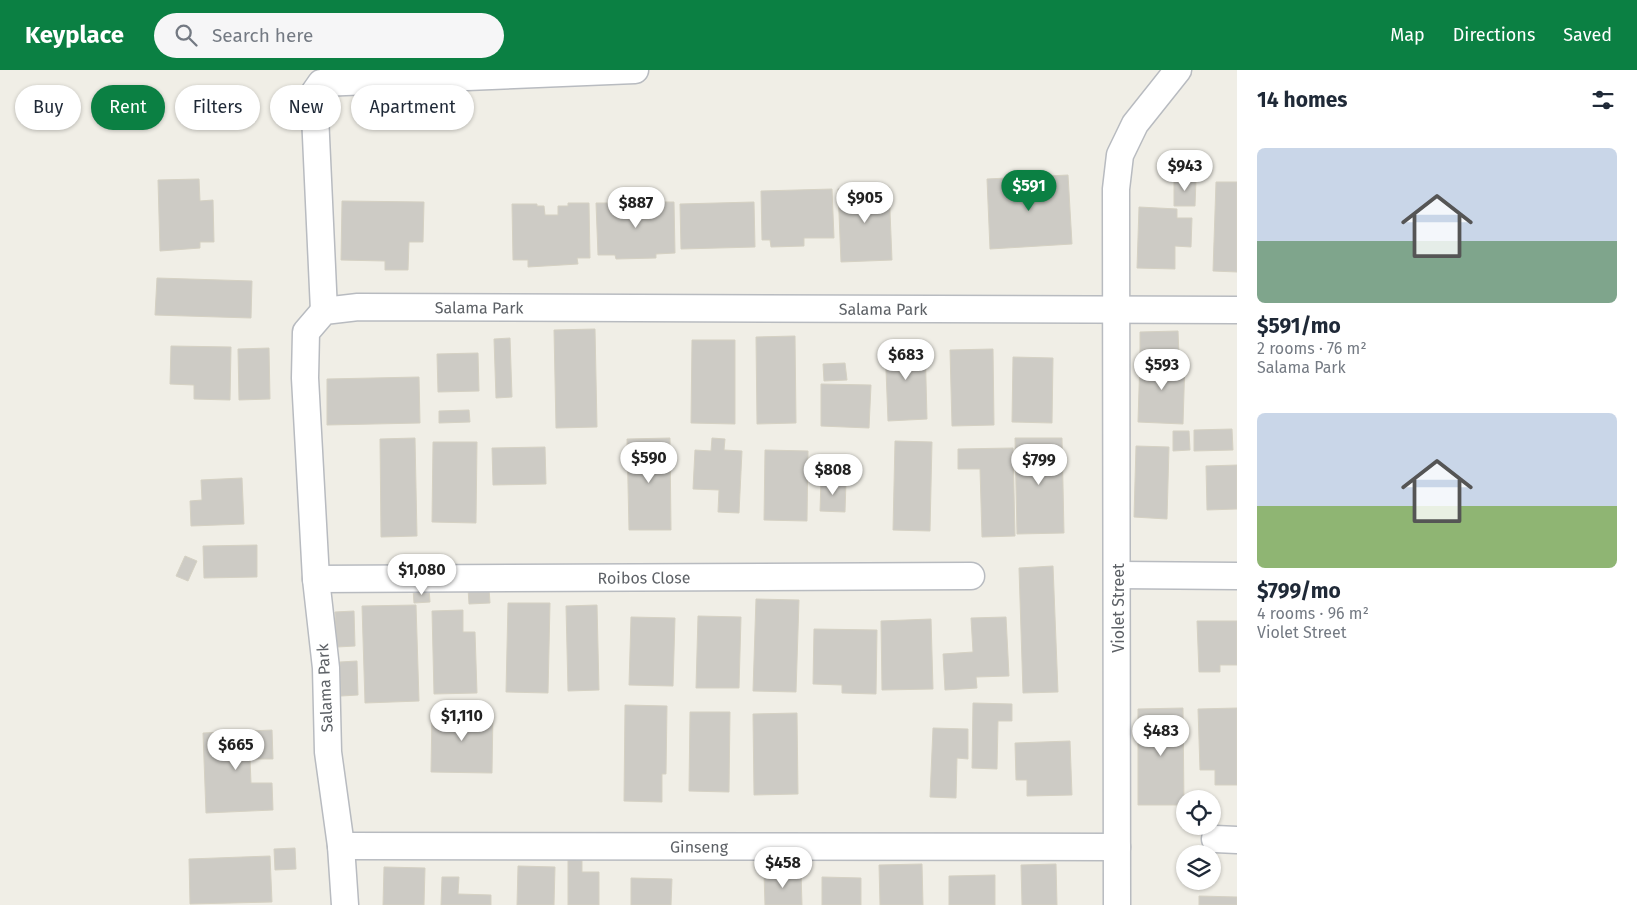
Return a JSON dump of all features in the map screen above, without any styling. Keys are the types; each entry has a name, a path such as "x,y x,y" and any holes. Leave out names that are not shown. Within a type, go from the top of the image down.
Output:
{"street":[{"path":"324,312 314,92 321,83 635,70"},
{"name":"Violet Street","path":"1117,905 1116,190 1120,154 1135,124 1178,70"},
{"name":"Salama Park","path":"345,905 341,846 328,752 326,668 316,579 305,359 306,332 324,312 358,307 1237,310"},
{"path":"1118,575 1237,576"},
{"name":"Roibos Close","path":"316,579 971,576"},
{"name":"Ginseng","path":"341,846 1117,847"}],"building":[{"path":"1068,175 1072,244 990,249 987,179"},
{"path":"199,179 200,201 213,200 214,242 200,242 200,248 160,251 158,180"},
{"path":"1174,179 1196,179 1195,206 1174,206"},
{"path":"1216,182 1237,182 1237,272 1213,271"},
{"path":"889,187 892,260 841,262 838,189"},
{"path":"832,189 834,238 804,238 804,246 771,247 770,240 762,240 761,191"},
{"path":"634,197 661,197 661,202 674,202 675,253 656,254 656,258 616,259 615,255 598,255 596,203 634,203"},
{"path":"342,201 424,202 423,242 409,242 408,270 385,270 385,261 341,260"},
{"path":"754,202 755,247 681,249 680,204"},
{"path":"568,203 589,203 590,258 577,258 578,264 528,267 528,260 513,260 512,204 537,204 537,206 544,206 545,215 558,215 558,206 568,206"},
{"path":"1139,207 1177,209 1177,218 1192,218 1191,247 1175,246 1175,269 1137,268"},
{"path":"157,278 252,281 251,318 155,315"},
{"path":"595,329 597,427 556,428 554,330"},
{"path":"1178,331 1179,356 1140,357 1140,332"},
{"path":"795,336 796,423 757,424 756,337"},
{"path":"510,338 512,397 496,398 494,339"},
{"path":"692,340 735,340 735,424 691,423"},
{"path":"925,342 927,419 888,421 885,344"},
{"path":"171,346 231,347 230,400 194,399 194,385 170,384"},
{"path":"269,348 270,399 239,400 238,349"},
{"path":"993,349 994,425 952,426 950,350"},
{"path":"478,353 479,391 438,392 437,354"},
{"path":"1013,357 1053,358 1052,423 1012,422"},
{"path":"1140,357 1185,359 1183,424 1138,422"},
{"path":"845,363 847,380 824,381 823,364"},
{"path":"419,377 420,423 327,425 327,379"},
{"path":"821,384 871,385 869,428 821,426"},
{"path":"469,410 470,422 439,423 439,411"},
{"path":"1232,429 1233,450 1194,451 1194,430"},
{"path":"1173,431 1189,431 1190,450 1173,451"},
{"path":"415,438 417,536 381,537 380,439"},
{"path":"670,438 671,530 629,530 627,439"},
{"path":"712,438 725,439 724,450 742,451 739,513 718,512 719,490 693,489 695,450 711,451"},
{"path":"1015,438 1062,438 1064,533 1017,534"},
{"path":"895,441 932,442 930,531 893,530"},
{"path":"433,442 477,442 476,523 432,522"},
{"path":"1136,446 1169,447 1167,519 1134,517"},
{"path":"545,447 546,484 493,485 492,448"},
{"path":"1013,448 1015,536 982,537 980,469 958,469 958,449"},
{"path":"765,450 808,451 807,521 764,520"},
{"path":"834,461 854,462 853,474 833,473"},
{"path":"1237,465 1237,509 1207,510 1206,466"},
{"path":"242,478 244,524 191,526 190,501 202,500 201,480"},
{"path":"821,480 846,481 845,512 820,511"},
{"path":"257,545 257,577 204,578 203,546"},
{"path":"185,556 197,561 188,581 176,576"},
{"path":"1053,566 1058,692 1023,693 1019,568"},
{"path":"429,588 430,602 414,603 413,589"},
{"path":"468,588 489,588 490,603 469,604"},
{"path":"756,599 799,600 796,692 753,691"},
{"path":"508,603 550,603 548,693 506,692"},
{"path":"416,605 419,701 365,703 362,606"},
{"path":"597,605 599,690 568,691 566,606"},
{"path":"463,610 463,632 475,632 477,693 434,694 432,611"},
{"path":"354,611 355,646 337,647 335,612"},
{"path":"698,616 741,617 739,688 696,688"},
{"path":"631,617 675,618 673,686 629,685"},
{"path":"1006,617 1009,676 976,677 977,688 945,690 943,654 973,652 971,618"},
{"path":"931,619 933,689 882,690 881,621"},
{"path":"1197,621 1237,621 1237,665 1220,665 1220,672 1199,672"},
{"path":"814,629 877,630 876,694 842,693 842,685 813,684"},
{"path":"357,661 358,695 341,696 340,662"},
{"path":"973,703 1012,704 1012,721 998,721 997,769 972,768"},
{"path":"625,705 667,706 666,774 662,774 662,802 624,801"},
{"path":"1183,708 1184,790 1176,790 1176,805 1138,805 1138,709"},
{"path":"1237,708 1237,785 1215,785 1215,770 1200,770 1198,709"},
{"path":"432,712 493,712 492,773 431,772"},
{"path":"690,712 730,712 729,792 689,791"},
{"path":"797,713 798,794 754,795 753,714"},
{"path":"933,728 968,729 968,759 957,758 956,798 930,797"},
{"path":"272,730 273,759 250,759 251,783 272,783 273,810 206,813 203,733"},
{"path":"1070,741 1072,795 1027,796 1027,780 1016,780 1015,743"},
{"path":"295,848 296,869 275,870 274,849"},
{"path":"270,856 272,902 190,904 189,859"},
{"path":"568,860 582,860 582,872 599,872 599,905 568,905"},
{"path":"922,864 923,905 880,905 879,865"},
{"path":"1056,864 1057,905 1022,905 1021,865"},
{"path":"518,866 555,867 554,905 517,905"},
{"path":"384,867 425,868 424,905 383,905"},
{"path":"801,873 802,905 765,905 764,874"},
{"path":"995,875 995,905 949,905 949,876"},
{"path":"442,877 459,877 458,894 491,895 491,905 441,905"},
{"path":"822,877 861,878 861,905 822,905"},
{"path":"631,878 672,879 671,905 631,905"},
{"path":"1199,896 1237,897 1237,905 1199,905"}]}
